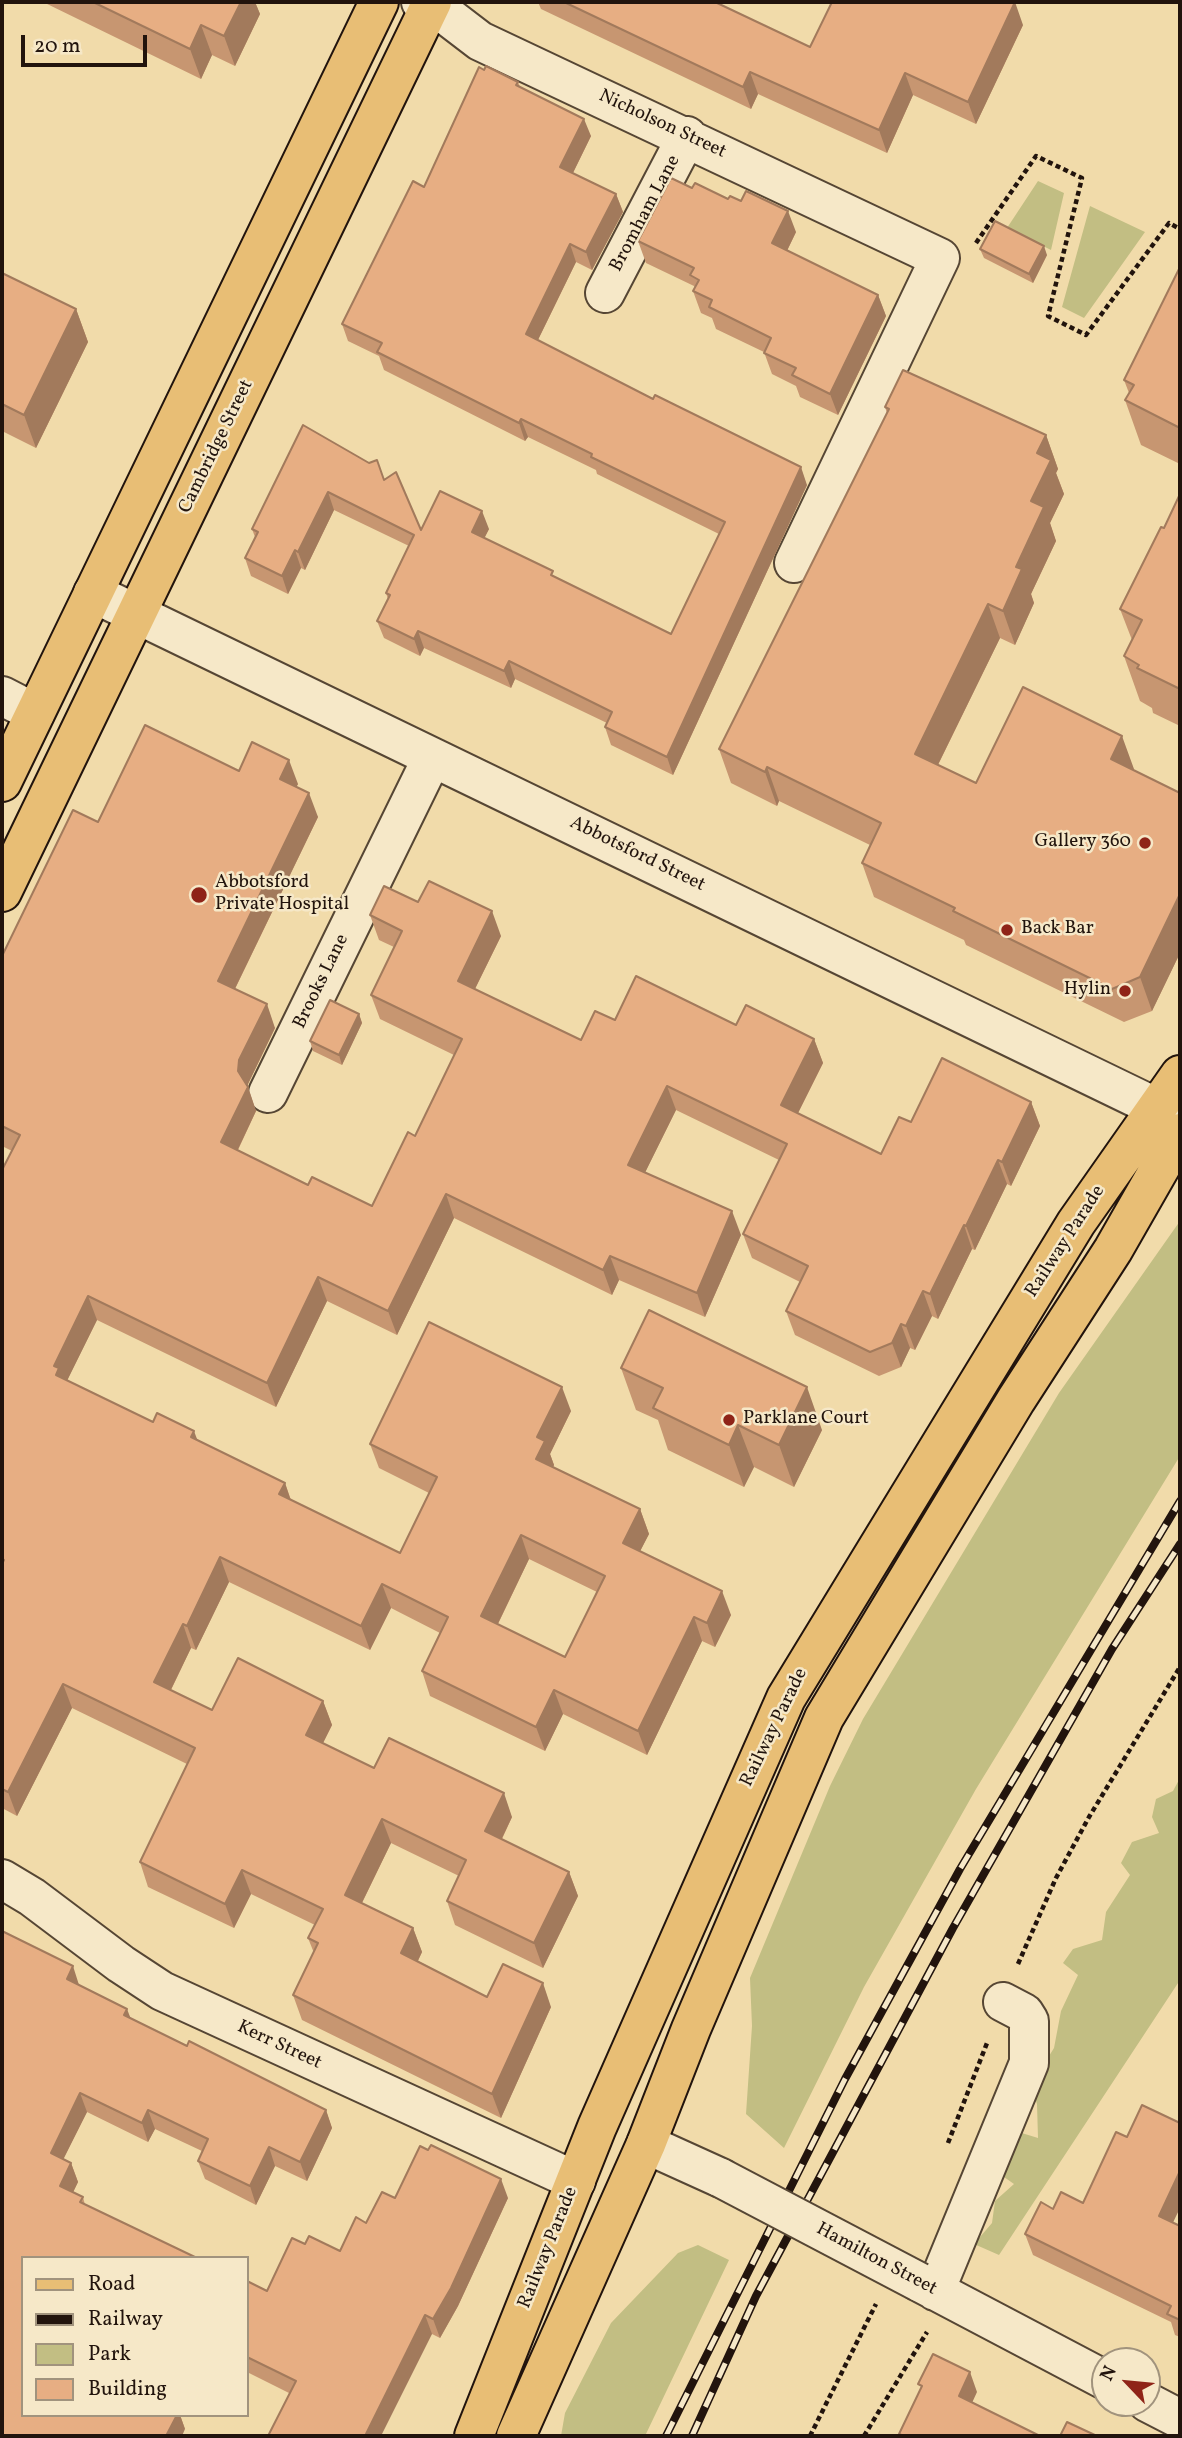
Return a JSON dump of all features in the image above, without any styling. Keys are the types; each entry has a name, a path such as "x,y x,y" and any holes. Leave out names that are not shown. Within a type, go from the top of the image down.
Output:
{"main road":[{"path":"2,782 18,704 93,593 379,2"},
{"name":"Cambridge Street","path":"2,892 428,3"},
{"name":"Railway Parade","path":"516,2436 646,2144 691,2029 824,1718 1016,1400 1113,1250 1173,1120 1180,1075"},
{"name":"Railway Parade","path":"474,2436 646,2012 786,1698 1076,1223 1173,1120"}],"street":[{"name":"Nicholson Street","path":"428,3 480,41 687,136 923,250"},
{"name":"Bromham Lane","path":"605,293 687,136"},
{"path":"794,563 923,250"},
{"name":"Abbotsford Street","path":"93,593 1173,1120"},
{"name":"Brooks Lane","path":"268,1093 432,758"},
{"name":"Kerr Street","path":"2,1879 32,1897 121,1964 162,1991 576,2182"},
{"path":"934,2290 1029,2063 1029,2021 1024,2013 1003,2003"},
{"name":"Hamilton Street","path":"646,2144 721,2178 1091,2373"},
{"path":"1161,2409 1180,2419"}],"path":[{"path":"923,250 976,244 1036,156 1082,178 1048,316 1086,335 1168,223 1180,229"},
{"path":"863,2436 934,2290"}],"green space":[{"path":"1038,181 1064,193 1051,250 1007,228"},
{"path":"1090,206 1145,232 1084,318 1062,307"},
{"path":"1180,1221 1180,1456 976,1789 864,1987 784,2148 746,2114 752,2026 750,1978 830,1786 863,1719 1059,1393"},
{"path":"1180,1778 1180,1980 999,2255 974,2244 992,2223 995,2201 1014,2184 1004,2177 1000,2164 1012,2130 1038,2138 1037,2104 1031,2085 1054,2048 1061,2011 1078,1975 1063,1963 1073,1949 1102,1940 1106,1912 1130,1875 1121,1863 1132,1842 1159,1833 1152,1817 1156,1799 1173,1791"},
{"path":"698,2245 729,2260 645,2436 561,2436 565,2413 611,2323 678,2253"}],"building":[{"path":"93,2 241,2 224,36 201,25 190,49"},
{"path":"564,2 715,2 810,47 832,2 1015,2 968,102 905,73 879,130 750,72 743,87"},
{"path":"486,66 518,82 516,85 584,119 560,167 616,194 586,252 570,244 526,334 653,399 655,395 801,467 667,757 605,727 612,712 509,661 504,671 418,631 414,639 377,621 390,595 386,593 414,535 328,492 298,552 295,550 282,576 245,558 258,532 252,529 303,425 369,463 377,460 384,480 396,472 421,530 440,491 482,511 472,532 553,571 551,575 671,634 725,522 591,457 592,454 521,419 519,423 377,352 382,343 342,324 413,181 424,187 479,67 484,70"},
{"path":"671,178 692,188 695,183 728,199 730,196 741,201 746,191 788,211 772,243 878,295 830,394 792,375 796,368 764,353 771,338 709,307 712,300 693,291 699,280 690,275 694,268 638,241"},
{"path":"995,221 1044,246 1029,274 980,249"},
{"path":"1180,267 1180,428 1125,400 1134,385 1124,380"},
{"path":"2,273 76,309 24,415 2,404"},
{"path":"903,370 1046,435 1037,453 1051,460 1031,501 1044,507 1016,567 1022,569 1003,611 988,604 915,754 976,783 1023,687 1122,736 1111,759 1180,793 1180,894 1140,977 1112,989 862,863 881,823 767,767 765,772 719,749 889,409 885,407"},
{"path":"1180,494 1180,689 1137,668 1139,665 1124,656 1142,620 1120,609"},
{"path":"145,725 239,771 252,742 289,760 280,779 309,793 218,981 267,1004 239,1060 238,1071 248,1087 221,1142 308,1185 312,1177 372,1206 408,1132 415,1136 462,1039 371,995 402,931 370,915 384,886 418,902 429,881 492,911 458,981 581,1040 595,1011 615,1020 636,976 736,1025 746,1005 814,1039 781,1105 881,1154 899,1117 911,1122 942,1058 1031,1102 1002,1162 998,1160 930,1294 923,1291 906,1326 901,1324 892,1343 870,1352 786,1311 808,1266 743,1234 787,1144 667,1086 628,1165 732,1211 697,1293 610,1256 603,1270 446,1194 388,1311 318,1277 267,1383 88,1296 54,1366 59,1368 56,1375 153,1422 157,1413 194,1431 191,1437 285,1483 279,1494 400,1553 437,1477 370,1444 429,1322 562,1387 537,1437 545,1441 536,1459 640,1509 623,1543 722,1591 707,1623 694,1617 638,1731 554,1690 536,1727 422,1671 448,1617 382,1584 361,1626 220,1557 187,1626 183,1624 154,1682 212,1710 238,1658 323,1701 306,1735 374,1768 389,1738 504,1793 485,1831 569,1872 534,1943 447,1901 466,1860 382,1819 345,1895 413,1928 401,1953 487,1997 503,1964 543,1983 492,2094 293,1995 318,1943 308,1938 323,1909 242,1870 225,1904 140,1862 195,1748 63,1684 8,1792 2,1789 2,1170 20,1135 2,1126 2,956 73,810 98,822","holes":["521,1535 605,1576 565,1657 481,1616"]},
{"path":"330,1000 359,1014 339,1055 310,1041"},
{"path":"649,1310 807,1387 779,1445 738,1425 729,1445 653,1408 663,1388 621,1368"},
{"path":"2,1931 73,1966 67,1979 127,2009 124,2015 187,2046 189,2041 326,2110 300,2162 269,2147 250,2186 198,2161 208,2139 148,2110 142,2123 80,2093 51,2153 71,2163 60,2186 83,2197 80,2202 193,2256 21,2256 21,2417 176,2417 166,2436 2,2436"},
{"path":"1142,2105 1180,2123 1180,2171 1159,2216 1180,2226 1180,2320 1167,2314 1171,2306 1025,2234 1041,2202 1053,2209 1061,2192 1083,2203 1116,2132 1127,2137"},
{"path":"431,2145 501,2179 451,2288 433,2319 425,2315 365,2436 268,2436 296,2381 248,2357 248,2282 267,2291 292,2238 305,2244 309,2236 340,2251 356,2217 366,2223 382,2192 395,2198 420,2146 428,2150"},
{"path":"933,2354 970,2372 959,2396 1040,2436 899,2434 922,2386 918,2384"},
{"path":"1067,2422 1097,2436 1060,2436"}],"railway":[{"path":"666,2436 845,2079 960,1869 1180,1501"},
{"path":"692,2436 756,2296 953,1928 1112,1649 1180,1544"}],"place":[{"name":"Gallery 360","path":"1145,843"},
{"name":"Abbotsford Private Hospital","path":"199,895"},
{"name":"Back Bar","path":"1007,930"},
{"name":"Hylin","path":"1125,991"},
{"name":"Parklane Court","path":"729,1420"}]}
